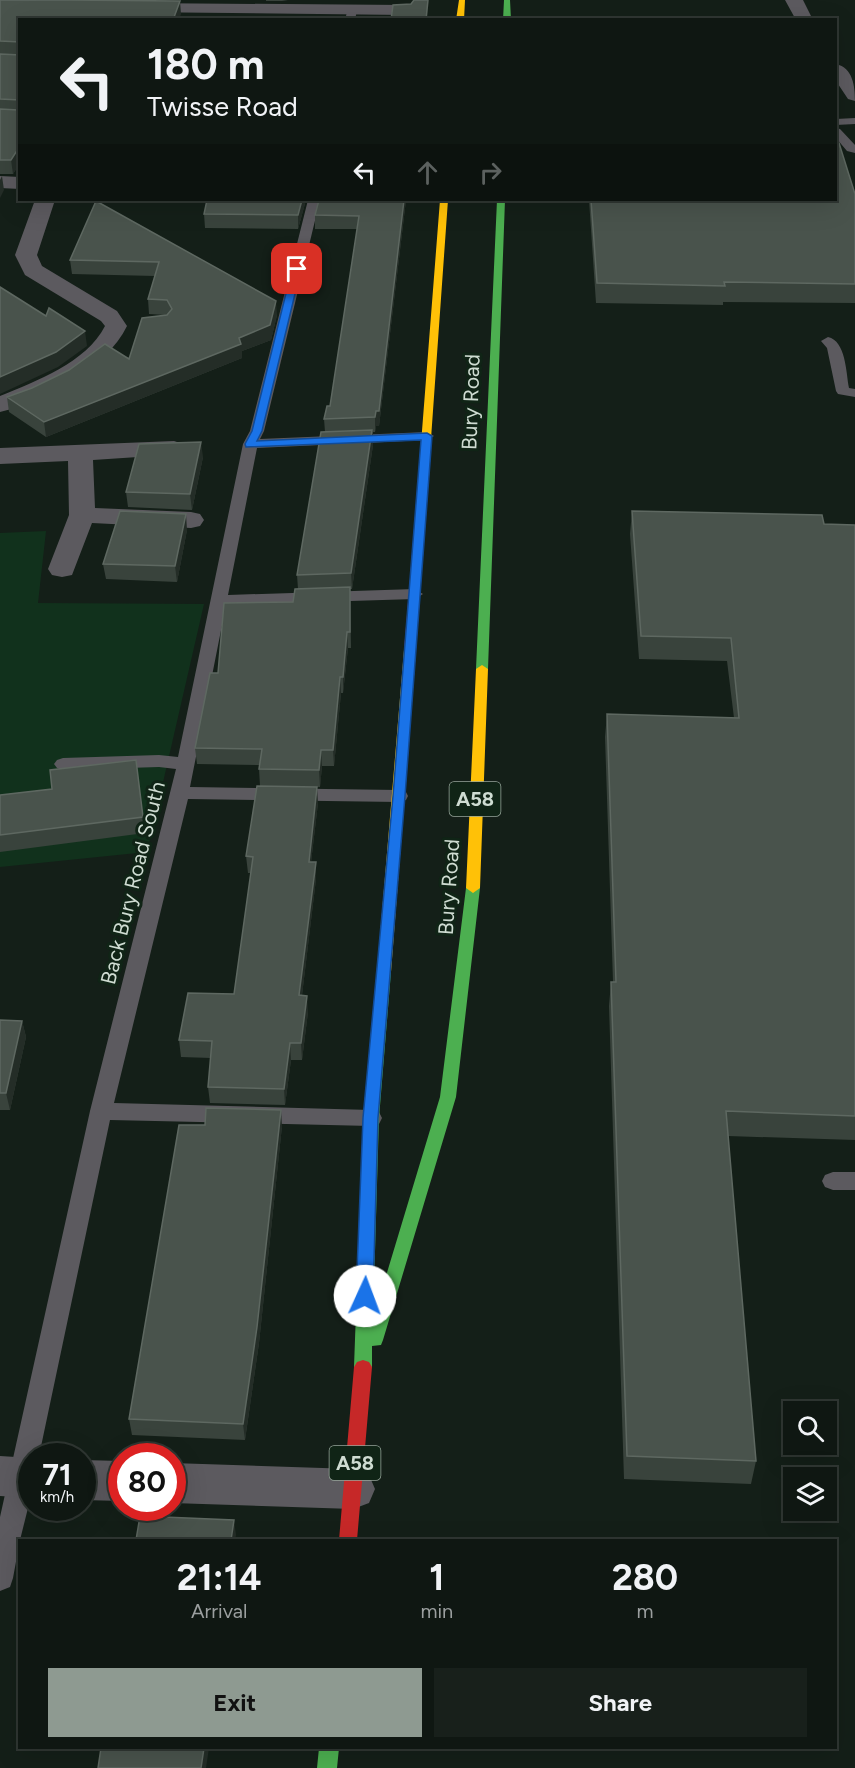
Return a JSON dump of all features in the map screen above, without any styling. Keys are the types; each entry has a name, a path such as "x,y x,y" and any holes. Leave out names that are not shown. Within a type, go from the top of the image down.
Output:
{"highway":[{"path":"459,18 462,0"},
{"path":"507,0 507,18"},
{"name":"Bury Road","path":"348,1539 362,1385 371,1118 399,796 444,201"},
{"name":"Bury Road","path":"362,1385 448,1097 473,887 501,201"},
{"path":"327,1768 329,1749"}],"street":[{"path":"794,0 804,18"},
{"path":"118,8 221,14 351,15 405,10"},
{"path":"837,70 855,95"},
{"path":"0,182 18,183"},
{"path":"0,406 85,364 127,325 33,270 28,263 27,255 45,201"},
{"path":"0,456 174,449"},
{"path":"63,569 82,515 80,453"},
{"path":"82,515 191,520"},
{"path":"186,1483 353,1489"}],"lane":[{"path":"837,122 855,121"},
{"path":"837,132 851,149 855,149"},
{"name":"Back Bury Road South","path":"26,1443 101,1111 180,793 250,444 257,431 314,201"},
{"path":"828,341 834,347 843,391 855,393"},
{"path":"250,444 427,436"},
{"path":"219,600 415,594"},
{"path":"63,764 159,760 186,764"},
{"path":"180,793 399,796"},
{"path":"101,1111 371,1118"},
{"name":"Back Bury Road South","path":"0,1578 18,1477"}],"green space":[{"path":"46,531 38,603 204,604 147,852 0,867 0,533"}],"building":[{"path":"0,0 180,1 174,18 18,18 18,42 0,41"},
{"path":"414,0 428,0 426,18 391,18 393,5 411,4"},
{"path":"0,54 18,55 18,100 0,99"},
{"path":"0,109 18,110 18,149 11,160 0,160"},
{"path":"837,143 839,143 855,194 855,284 724,282 725,286 597,283 591,201 837,201"},
{"path":"96,201 276,301 270,325 239,338 241,344 44,422 7,397 69,370 105,344 129,359 142,318 167,315 172,309 167,300 148,299 159,262 70,260"},
{"path":"207,201 302,201 298,215 204,214"},
{"path":"319,201 404,201 379,411 376,411 375,417 324,419 327,406 330,406 359,216 315,215"},
{"path":"0,287 46,316 49,308 85,331 56,352 0,377"},
{"path":"372,430 351,573 297,575 321,432"},
{"path":"201,442 190,494 126,492 139,444"},
{"path":"120,511 186,514 175,566 103,564"},
{"path":"632,511 822,515 824,524 855,525 855,1116 726,1111 756,1461 627,1456 611,982 616,982 607,714 739,718 731,638 641,636"},
{"path":"350,587 350,632 347,632 343,677 340,677 333,750 321,750 319,770 259,769 262,749 195,748 210,673 218,673 224,603 293,602 295,589"},
{"path":"136,760 143,817 0,835 0,795 52,789 50,770"},
{"path":"257,786 317,787 309,862 316,862 299,995 307,996 301,1043 290,1043 284,1089 208,1087 212,1041 179,1040 188,993 234,994 253,857 246,856"},
{"path":"0,1020 22,1021 6,1093 0,1093"},
{"path":"206,1108 281,1110 257,1327 243,1424 129,1419 179,1125 205,1125"},
{"path":"186,1518 234,1520 231,1539 136,1539 139,1521 186,1521"},
{"path":"101,1749 204,1749 201,1768 98,1768"}],"traffic: fast":[{"path":"507,0 507,18"},
{"path":"482,669 501,201"},
{"path":"375,1340 448,1097 473,888"},
{"path":"363,1367 371,1118 384,972"},
{"path":"327,1768 329,1749"}],"traffic: slow":[{"path":"460,18 462,0"},
{"path":"422,495 444,201"},
{"path":"384,972 410,650"},
{"path":"473,888 482,669"}],"traffic: jam":[{"path":"410,650 422,495"},
{"path":"348,1539 363,1367"}],"route":[{"path":"297,269 257,431 250,444 427,436 371,1118 365,1296"}]}
